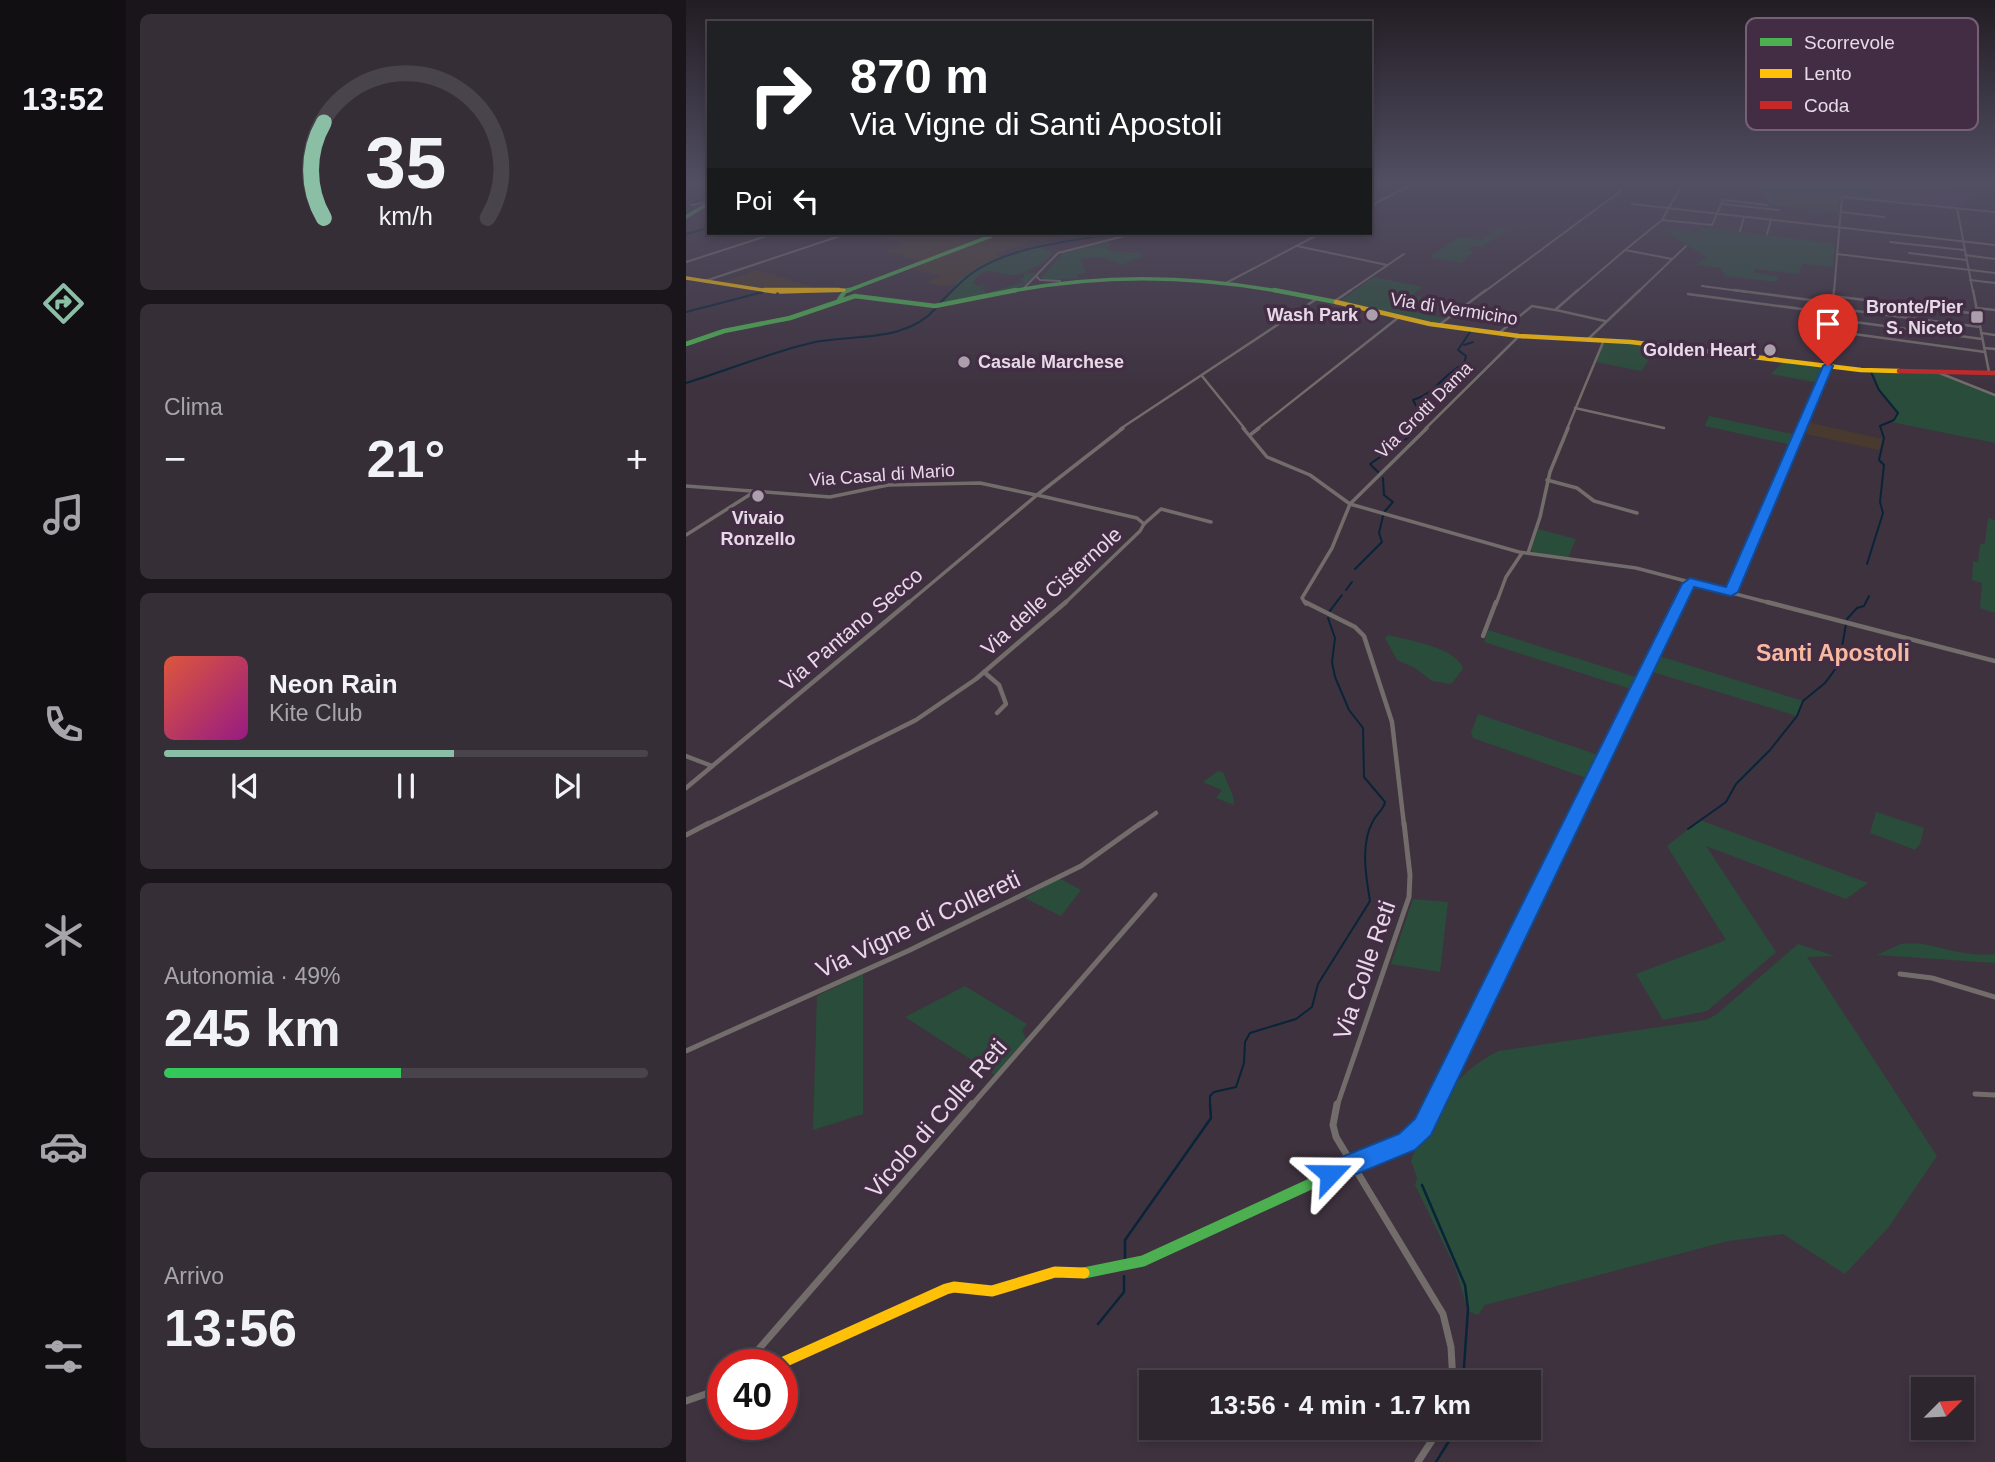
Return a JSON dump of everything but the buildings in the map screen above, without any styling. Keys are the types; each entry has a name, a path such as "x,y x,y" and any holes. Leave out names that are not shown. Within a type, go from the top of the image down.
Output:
{"main road":[{"path":"686,344 726,331 790,318 842,295 866,292 958,251"},
{"path":"686,278 776,292 831,292 842,295"},
{"name":"Via di Vermicino","path":"842,295 855,296 866,292 935,306 1024,288 1035,280 1131,278 1224,284 1319,297 1439,325 1520,336 1604,340 1828,366 1992,372"},
{"path":"798,1356 946,1289 954,1287 992,1291 1055,1272 1088,1273 1143,1261 1352,1164 1407,1142 1417,1135 1690,582"}],"street":[{"path":"686,262 719,251"},
{"path":"704,281 794,251"},
{"path":"1035,280 1050,259 1063,251"},
{"path":"1224,284 1287,251"},
{"path":"1322,251 1387,265"},
{"path":"1439,325 1539,251"},
{"path":"1555,310 1624,251"},
{"path":"1631,251 1672,259"},
{"path":"1587,340 1680,251"},
{"path":"1964,251 1984,350 1992,372"},
{"path":"1909,253 1966,260"},
{"path":"1335,301 1404,254"},
{"path":"1731,592 1828,366 1837,254 1995,273"},
{"path":"1965,255 1995,259"},
{"path":"1970,280 1995,283"},
{"path":"1702,286 1833,303"},
{"path":"1688,294 1832,313"},
{"path":"1833,296 1978,314"},
{"path":"1037,495 1101,442 1319,297"},
{"path":"1499,333 1531,306 1606,321"},
{"path":"1833,308 1980,327"},
{"path":"1976,308 1995,310"},
{"path":"1250,435 1399,317"},
{"path":"1832,319 1982,339"},
{"path":"1832,331 1984,350 1995,349"},
{"path":"1981,333 1995,335"},
{"name":"Via Grotti Dama","path":"1350,504 1520,336"},
{"path":"1483,636 1506,577 1525,553 1541,515 1548,480 1604,340"},
{"path":"1936,372 1995,395"},
{"path":"1202,376 1271,460 1308,474 1350,504 1525,553 1631,567 1995,661"},
{"path":"1576,408 1664,428"},
{"path":"1548,480 1577,488 1594,501 1637,513"},
{"name":"Via Casal di Mario","path":"686,486 830,497 888,485 980,483 1037,495"},
{"path":"686,535 755,491"},
{"name":"Via delle Cisternole","path":"686,835 939,707 1025,639 1140,531 1144,524 1138,518 1037,495"},
{"name":"Via Pantano Secco","path":"686,788 1037,495"},
{"name":"Via Colle Reti","path":"1350,504 1331,551 1302,599 1307,605 1356,628 1364,636 1392,722 1410,881 1401,925 1333,1119 1334,1134 1441,1309 1451,1347 1452,1370"},
{"path":"1144,524 1161,509 1211,522"},
{"path":"984,672 1000,687 1006,701 997,713"},
{"path":"686,756 712,766"},
{"name":"Via Vigne di Collereti","path":"686,1051 909,950 1081,866 1156,813"},
{"name":"Vicolo di Colle Reti","path":"759,1349 1155,895"},
{"path":"1900,974 1937,979 1995,997"},
{"path":"1975,1094 1995,1095"},
{"path":"686,1401 707,1394"},
{"path":"1418,1462 1432,1440"}],"shaded area":[{"path":"886,251 946,251 921,261"},
{"path":"953,251 1003,251 996,254 1002,257 983,264 955,284 944,286 926,283 940,276 914,269 903,270"},
{"path":"757,270 830,292 773,291 722,282"},
{"path":"1806,422 1883,439 1879,450 1802,433"}],"green space":[{"path":"1021,251 1054,253 1023,273 1012,275 986,271 973,283 978,286 987,284 979,290 990,289 984,291 986,293 1024,282 1020,279 1024,278 1024,274 1037,272 1018,288 937,305 954,290 957,281 982,264"},
{"path":"1112,251 1140,253 1143,256 1122,265 1102,257 1080,259 1086,273 1078,274 1078,278 1041,278 1063,253"},
{"path":"1438,251 1473,252 1461,263 1429,257"},
{"path":"1697,251 1834,251 1833,267 1802,264 1799,274 1755,269 1754,273 1777,276 1777,282 1725,276 1721,268 1695,265 1706,257"},
{"path":"1374,277 1423,287 1412,295 1444,302 1433,307 1424,305 1415,312 1446,319 1436,324 1340,301"},
{"path":"1609,341 1659,347 1641,371 1596,362 1602,345"},
{"path":"1783,362 1825,367 1819,383 1771,374"},
{"path":"1871,372 1938,373 1995,396 1995,443 1891,422 1898,413 1879,390"},
{"path":"1709,416 1797,435 1792,445 1705,426"},
{"path":"1988,518 1995,520 1995,613 1980,608 1982,583 1972,580 1973,562 1978,562 1980,545 1985,543"},
{"path":"1538,529 1576,539 1568,558 1533,553 1531,550"},
{"path":"1488,630 1639,678 1634,690 1484,642"},
{"path":"1388,635 1442,650 1459,662 1463,669 1451,684 1432,681 1415,668 1397,660 1385,638"},
{"path":"1656,655 1803,701 1797,716 1649,671"},
{"path":"1478,714 1601,756 1589,779 1473,738 1471,733"},
{"path":"1218,771 1223,772 1234,805 1216,798 1222,790 1203,782"},
{"path":"1876,812 1924,828 1920,844 1915,850 1870,833"},
{"path":"1700,820 1868,883 1846,899 1706,846 1776,952 1707,1011 1663,1020 1636,974 1726,940 1667,846"},
{"path":"1059,878 1081,890 1061,916 1025,898"},
{"path":"1413,899 1448,902 1440,972 1391,964"},
{"path":"1798,944 1835,956 1807,957 1937,1156 1888,1228 1845,1274 1783,1234 1728,1241 1485,1305 1478,1315 1468,1311 1455,1267 1415,1185 1417,1178 1411,1160 1455,1084 1474,1066 1499,1051 1706,1020 1717,1014"},
{"path":"1901,944 1923,944 1969,954 1995,954 1995,963 1877,955"},
{"path":"863,974 863,1114 813,1130 817,996"},
{"path":"965,986 1027,1024 1022,1030 1026,1039 995,1075 905,1017"}],"waterway":[{"path":"940,303 972,273 1020,251"},
{"path":"686,312 763,292"},
{"path":"686,383 815,342 895,332 924,319 936,308"},
{"path":"1378,472 1370,464 1409,437 1406,425 1421,415 1413,400 1427,393 1464,364 1466,356 1458,350 1470,332"},
{"path":"1464,345 1473,342"},
{"path":"1867,564 1883,513 1880,502 1884,465 1879,460 1884,438 1880,426 1894,420 1898,413 1879,390 1871,372"},
{"path":"1383,478 1384,495 1393,502 1385,511"},
{"path":"1355,569 1382,542 1379,533 1383,516"},
{"path":"1346,590 1352,582"},
{"path":"1329,612 1342,595"},
{"path":"1847,619 1857,608 1864,606 1869,596"},
{"path":"1210,1104 1210,1096 1214,1092 1236,1087 1244,1063 1245,1042 1250,1033 1296,1019 1312,1007 1318,984 1370,901 1365,861 1366,840 1373,821 1385,802 1364,777 1363,728 1349,710 1335,677 1332,662 1335,638 1328,618"},
{"path":"1688,829 1726,802 1736,784 1770,750 1797,716 1803,701 1825,683 1839,664 1846,624"},
{"path":"1125,1259 1125,1240 1211,1118 1210,1104"},
{"path":"1422,1185 1465,1285 1468,1309 1464,1370"},
{"path":"1098,1324 1124,1292 1124,1276"},
{"path":"1436,1462 1450,1440"}],"traffic: fast":[{"path":"839,300 845,291 860,288 953,251"},
{"path":"686,344 724,331 790,318 855,296 935,306 1057,282 1135,278 1257,287 1336,302"},
{"path":"1084,1273 1143,1261 1417,1135 1451,1073 1518,929"}],"traffic: slow":[{"path":"686,278 776,292 844,290"},
{"path":"1336,302 1430,324 1519,336 1631,342 1861,370 1899,371"},
{"path":"1518,929 1690,582"},
{"path":"798,1356 946,1289 954,1287 992,1291 1055,1272 1084,1273"}],"traffic: jam":[{"path":"1899,371 1995,373"}],"place":[{"name":"Wash Park","path":"1372,315"},
{"name":"Bronte/Pier S. Niceto","path":"1977,317"},
{"name":"Golden Heart","path":"1770,350"},
{"name":"Casale Marchese","path":"964,362"},
{"name":"Vivaio Ronzello","path":"758,496"}],"district":[{"name":"Santi Apostoli","path":"1833,653"}],"route":[{"path":"1330,1174 1407,1142 1423,1127 1690,582 1731,592 1828,366"}]}
